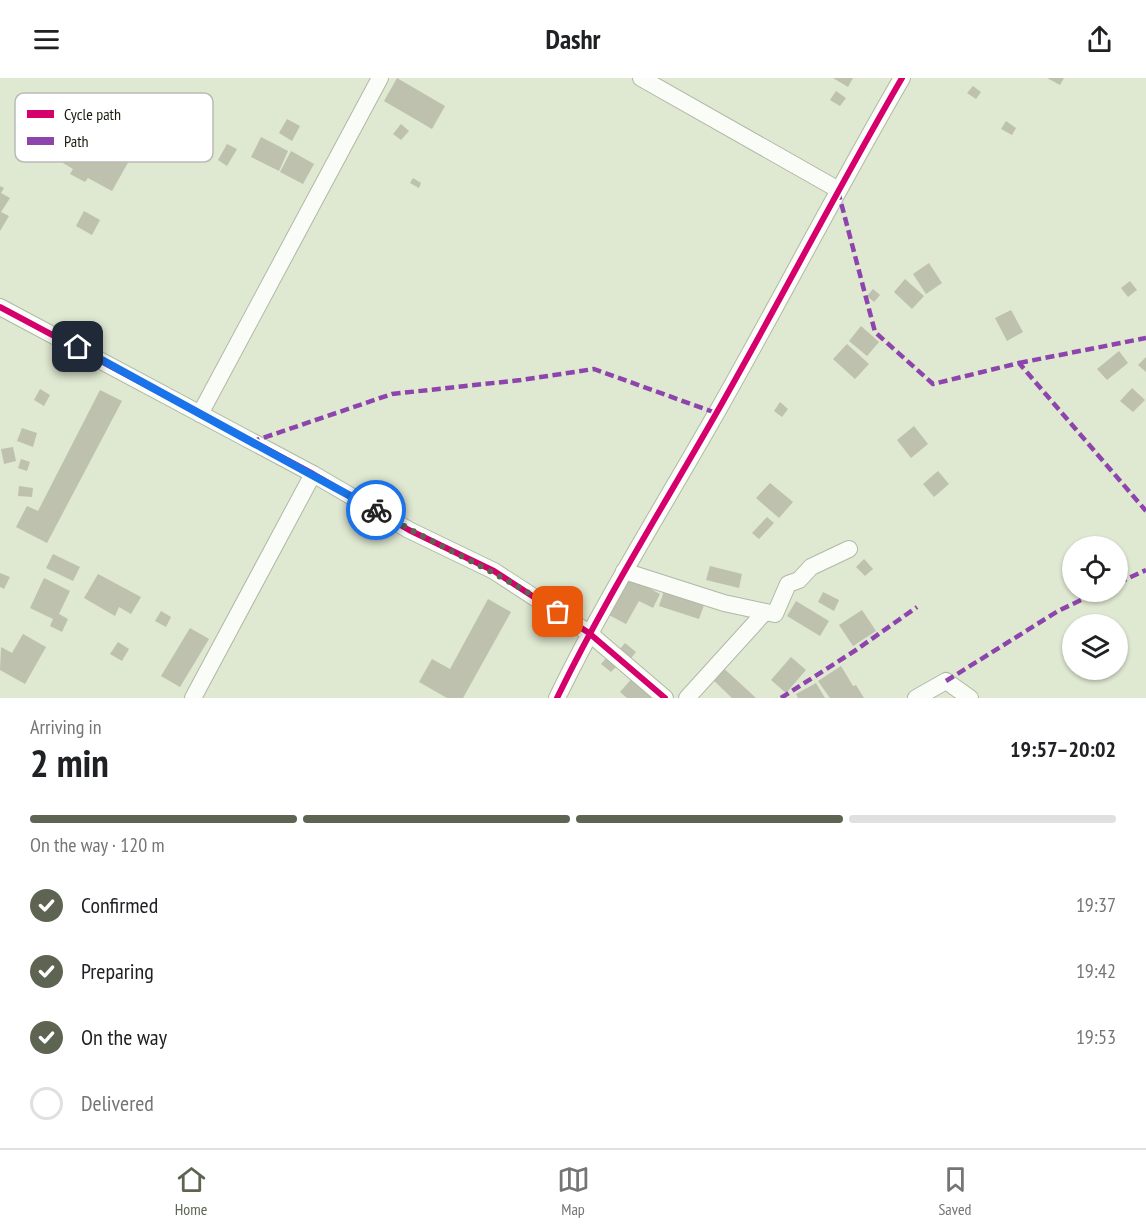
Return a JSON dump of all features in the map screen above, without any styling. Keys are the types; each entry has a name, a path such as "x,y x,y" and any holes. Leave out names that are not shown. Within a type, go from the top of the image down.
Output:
{"street":[{"path":"200,414 380,78"},
{"path":"641,78 837,189"},
{"path":"557,698 589,633 759,338 837,189 902,78"},
{"path":"0,307 313,474 409,530 494,571 589,633 665,698"},
{"path":"193,698 313,474"},
{"path":"624,571 764,613 775,614 788,584 800,580 811,567 849,549"},
{"path":"687,698 764,613"},
{"path":"916,698 946,681 970,698"}],"building":[{"path":"397,78 445,106 432,129 384,101"},
{"path":"833,78 853,78 848,87"},
{"path":"1047,78 1064,78 1060,85"},
{"path":"973,86 981,92 976,99 967,93"},
{"path":"836,91 846,98 840,106 830,100"},
{"path":"287,119 300,126 292,141 279,133"},
{"path":"1006,121 1016,128 1012,135 1001,129"},
{"path":"401,124 409,131 401,140 393,134"},
{"path":"261,137 288,151 279,171 251,157"},
{"path":"227,144 237,149 227,166 218,160"},
{"path":"291,151 314,164 303,184 280,172"},
{"path":"128,162 112,191 88,178 85,182 70,174 73,169 63,163"},
{"path":"413,178 421,183 419,188 410,183"},
{"path":"0,186 4,188 1,193 10,198 1,212 9,216 0,231"},
{"path":"84,211 100,220 92,235 76,226"},
{"path":"929,263 942,283 926,294 913,274"},
{"path":"905,279 924,296 912,309 894,292"},
{"path":"1130,281 1137,290 1128,297 1121,288"},
{"path":"873,289 880,295 874,302 867,296"},
{"path":"1011,310 1023,332 1007,341 995,318"},
{"path":"861,326 879,342 867,356 849,341"},
{"path":"847,344 869,364 855,379 833,359"},
{"path":"1119,351 1128,363 1107,380 1097,369"},
{"path":"1146,357 1146,372 1138,365"},
{"path":"1132,388 1145,400 1133,412 1120,401"},
{"path":"40,389 50,395 44,406 34,400"},
{"path":"100,390 122,401 47,543 16,527 27,506 38,511"},
{"path":"780,402 788,409 782,417 774,411"},
{"path":"914,426 928,444 911,458 897,440"},
{"path":"22,428 37,433 33,447 17,441"},
{"path":"13,447 16,461 4,464 1,449"},
{"path":"21,459 30,462 27,471 18,468"},
{"path":"938,471 949,484 934,497 923,484"},
{"path":"770,483 793,502 779,518 756,498"},
{"path":"19,486 33,488 32,497 18,496"},
{"path":"767,517 774,523 759,539 752,533"},
{"path":"53,554 80,567 73,581 46,568"},
{"path":"864,559 873,569 865,576 856,567"},
{"path":"710,566 742,574 739,588 706,580"},
{"path":"0,573 10,577 4,589 0,587"},
{"path":"98,574 141,597 131,614 119,607 115,616 84,598"},
{"path":"627,576 660,594 653,608 639,601 626,624 607,614"},
{"path":"44,578 70,591 59,614 68,619 62,632 50,626 53,619 30,608"},
{"path":"664,591 704,605 699,619 659,606"},
{"path":"823,592 839,600 834,611 818,602"},
{"path":"488,599 511,612 463,698 447,698 419,682 432,659 450,669"},
{"path":"796,601 829,621 820,636 787,616"},
{"path":"862,610 876,631 853,646 839,625"},
{"path":"161,611 171,617 166,627 155,621"},
{"path":"190,628 209,639 180,687 161,676"},
{"path":"23,634 46,647 25,684 0,670 1,647 12,653"},
{"path":"118,642 129,649 122,661 110,654"},
{"path":"625,643 636,652 627,663 616,654"},
{"path":"608,656 618,665 611,672 601,664"},
{"path":"791,657 806,670 786,693 771,680"},
{"path":"719,664 756,698 732,698 709,676"},
{"path":"841,666 853,686 856,685 864,698 830,698 818,681"},
{"path":"636,674 654,698 627,698 620,692"},
{"path":"816,683 825,698 798,698 796,694"}],"marked path":[{"path":"838,191 875,332 933,384 1019,363 1146,511"},
{"path":"1019,363 1146,338"},
{"path":"251,442 392,394 521,380 594,369 716,413"},
{"path":"1128,578 1146,570"},
{"path":"946,681 1058,611 1077,602"},
{"path":"781,698 856,650 917,607"}],"cycle path":[{"path":"557,698 614,589 717,412 902,78"},
{"path":"0,307 313,474 409,530 494,571 589,633 665,698"}],"way so far":[{"path":"376,510 409,530 494,571 558,612"}],"route":[{"path":"78,347 376,510"}]}
